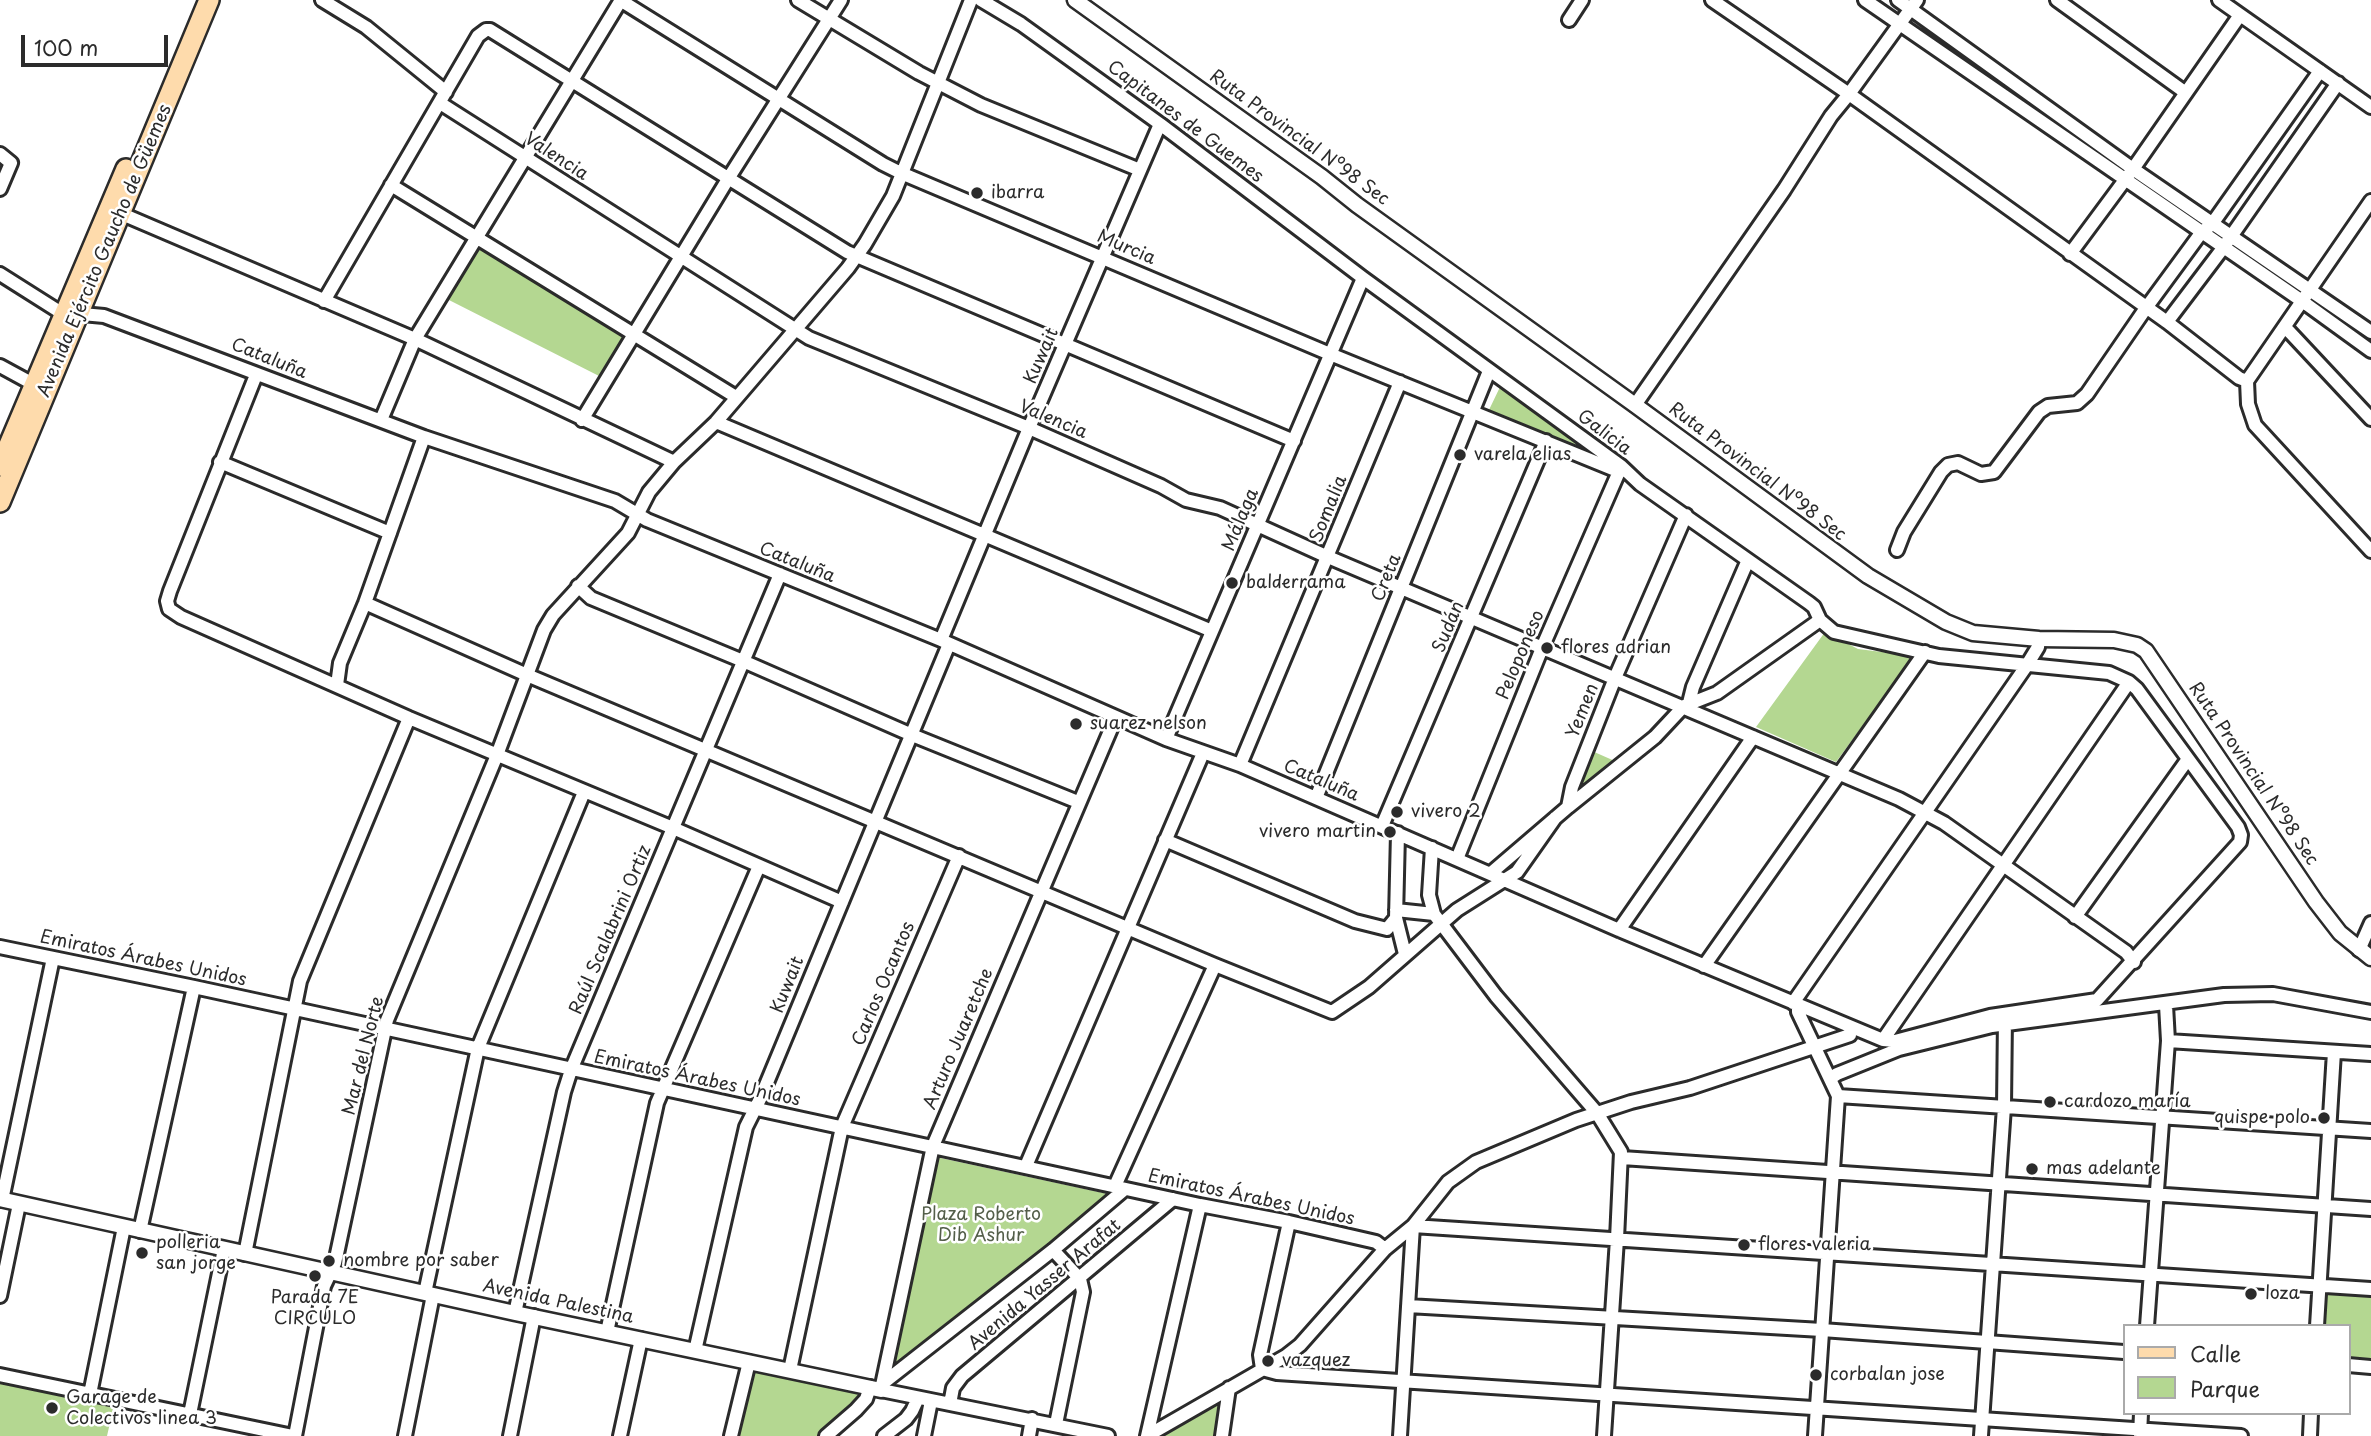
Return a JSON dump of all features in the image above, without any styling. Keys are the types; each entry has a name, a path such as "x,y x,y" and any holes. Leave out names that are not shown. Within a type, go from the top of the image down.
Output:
{"main road":[{"name":"Avenida Ejército Gaucho de Güemes","path":"0,502 196,0"},
{"name":"Avenida Ejército Gaucho de Güemes","path":"0,466 35,385 121,214 209,0"}],"street":[{"name":"Valencia","path":"322,0 366,27 443,98 526,159 809,338 1029,428 1161,486 1186,500 1220,508 1542,648 1686,705 1925,812 2126,953 2134,962"},
{"path":"381,420 415,339 621,0"},
{"name":"Murcia","path":"621,0 901,173 1330,354 1620,469"},
{"path":"798,0 937,82 981,104 1140,170"},
{"path":"582,420 728,179 841,0"},
{"name":"Mar del Norte","path":"294,1436 324,1286 335,1263 385,1029 398,990 497,754 548,622 628,533 649,492 674,462 716,422 858,255 892,196 971,0"},
{"name":"Capitanes de Guemes","path":"981,0 1021,24 1160,124 1363,278"},
{"name":"Ruta Provincial Nº98 Sec","path":"1075,0 1635,405 1840,557 1892,591 1946,622 1973,633 2039,639 2113,640 2137,645 2146,650 2316,902 2340,933 2365,954"},
{"path":"1569,20 1582,0"},
{"path":"1713,0 1849,94 2167,322 2239,378 2247,381"},
{"path":"1865,0 2129,174 2231,236 2371,332"},
{"path":"1898,0 1914,4 2201,233 2371,351"},
{"path":"2057,0 2186,93"},
{"path":"2219,0 2371,107"},
{"path":"1635,405 1784,190 1820,131 1914,4"},
{"path":"2070,254 2240,15"},
{"path":"324,300 478,36 486,30 847,252 1294,441"},
{"path":"1897,550 1904,532 1948,465 1958,463 1981,474 1994,472 2039,412 2048,407 2077,403 2083,398 2201,233 2212,224 2320,71"},
{"path":"2167,322 2223,248 2338,83"},
{"name":"Kuwait","path":"695,1351 746,1127 912,735 985,534 1160,124"},
{"path":"0,154 10,163 0,189"},
{"path":"391,185 736,397"},
{"path":"2371,201 2366,218 2310,289 2247,381 2248,404 2255,425 2371,551"},
{"path":"121,214 415,339 674,462"},
{"name":"Cataluña","path":"0,274 51,306 73,313 104,316 214,355 256,375 424,437 605,497 628,507 638,515 945,642 1116,718 1240,765 1796,1007"},
{"name":"Málaga","path":"1166,739 1363,278"},
{"name":"Galicia","path":"1363,278 1640,484 1814,607 1820,620 1843,636 1939,656 2109,673 2129,682"},
{"path":"2285,327 2371,419"},
{"path":"0,366 35,385"},
{"name":"Creta","path":"1315,798 1489,370"},
{"path":"256,375 170,591 167,600 169,609 181,617 409,718 842,902"},
{"name":"Somalia","path":"1240,765 1400,382"},
{"path":"716,422 1212,631"},
{"path":"337,685 340,663 365,603 424,437"},
{"name":"Sudán","path":"1382,826 1546,441"},
{"path":"220,463 390,533"},
{"name":"Peloponeso","path":"1457,859 1542,648 1620,469"},
{"name":"Yemen","path":"1568,807 1572,787 1615,678 1686,515"},
{"path":"1492,873 1655,737 1686,705 1748,560"},
{"name":"Raúl Scalabrini Ortiz","path":"515,1313 571,1070 780,574"},
{"path":"578,586 592,598 912,735 1078,802"},
{"path":"365,603 527,675 1332,1012 1370,987 1439,918 1457,911 1523,865 1555,818"},
{"path":"1686,705 1717,693 1820,620"},
{"path":"1796,1007 1925,812 2027,665 2038,647 2039,639"},
{"path":"1704,966 1925,652"},
{"path":"1883,1040 2129,682 2137,689 2238,827 2241,839 2098,1007"},
{"path":"244,1254 300,981 409,718"},
{"name":"Arturo Juaretche","path":"878,1387 933,1146 1116,718"},
{"path":"1619,930 1753,737"},
{"path":"1026,1166 1203,753"},
{"path":"2075,917 2188,759"},
{"path":"405,1436 429,1294 478,1048 584,792"},
{"path":"1398,833 1396,914 1405,954"},
{"path":"1165,840 1355,921 1387,929 1396,914"},
{"path":"1432,848 1429,895 1439,918 1496,996 1597,1113 1619,1146 1622,1158 1604,1436"},
{"name":"Carlos Ocantos","path":"790,1370 842,1127 959,856"},
{"path":"607,1332 657,1103 759,866"},
{"path":"1396,914 1439,918"},
{"path":"2365,954 2371,923"},
{"name":"Emiratos Árabes Unidos","path":"0,947 194,986 754,1110 1289,1222 1376,1242 1385,1248"},
{"path":"1,1199 53,958"},
{"path":"1120,1188 1215,965"},
{"path":"139,1231 194,986"},
{"path":"1796,1007 1883,1040 1895,1041 1957,1023 2098,1007 2166,1005 2224,995 2273,994 2371,1012"},
{"path":"2147,1324 2168,1041 2166,1005"},
{"path":"1796,1007 1850,1035 1873,1044 1899,1049"},
{"path":"1796,1007 1838,1096 1815,1436"},
{"path":"1830,1078 1899,1049 2006,1019"},
{"path":"1982,1436 2004,1107 2006,1019"},
{"path":"1147,1436 1286,1356 1300,1345 1385,1248 1413,1226 1448,1182 1476,1162 1597,1113 1690,1088 1850,1035"},
{"path":"2168,1041 2371,1054"},
{"path":"2317,1324 2334,1052"},
{"path":"1838,1096 2371,1131"},
{"path":"1622,1158 2371,1209"},
{"name":"Avenida Yasser Arafat","path":"826,1436 878,1387 1053,1250 1120,1188"},
{"name":"Avenida Palestina","path":"1,1199 515,1313 749,1363 878,1387 924,1400 1108,1436"},
{"name":"Avenida Yasser Arafat","path":"950,1404 953,1388 962,1376 1173,1199"},
{"path":"0,1296 19,1204"},
{"path":"1147,1436 1200,1205"},
{"path":"1262,1369 1260,1355 1289,1222"},
{"path":"1413,1226 2371,1289"},
{"path":"1401,1436 1413,1226"},
{"path":"90,1394 124,1227"},
{"path":"190,1414 224,1249"},
{"path":"1053,1250 1080,1279 1083,1293 1056,1424"},
{"path":"1408,1306 1822,1330 2122,1352"},
{"path":"510,1436 534,1316"},
{"path":"620,1436 640,1339"},
{"path":"731,1436 749,1363"},
{"path":"2350,1365 2371,1367"},
{"path":"1262,1369 1277,1373 2140,1432 2242,1436"},
{"path":"0,1375 294,1436"},
{"path":"1222,1436 1229,1388"},
{"path":"884,1436 924,1400"},
{"path":"923,1436 924,1400"},
{"path":"2310,1436 2311,1415"},
{"path":"1029,1436 1032,1419"}],"green space":[{"path":"477,242 629,335 603,378 445,298"},
{"path":"1500,387 1584,448 1583,452 1488,412"},
{"path":"1825,632 1858,649 1914,656 1836,762 1756,727"},
{"path":"1592,751 1617,762 1582,790 1575,789"},
{"name":"Plaza Roberto Dib Ashur","path":"936,1157 1108,1194 1001,1285 892,1370"},
{"path":"2321,1287 2371,1290 2371,1365 2350,1364 2350,1324 2319,1324"},
{"path":"753,1368 868,1388 865,1399 823,1436 735,1436"},
{"name":"Garage de Colectivos linea 3","path":"0,1378 115,1401 107,1436 0,1436"},
{"path":"1228,1390 1221,1436 1148,1436"}],"place":[{"name":"ibarra","path":"977,193"},
{"name":"varela elias","path":"1460,455"},
{"name":"balderrama","path":"1232,583"},
{"name":"flores adrian","path":"1547,648"},
{"name":"suarez nelson","path":"1076,724"},
{"name":"vivero 2","path":"1397,812"},
{"name":"vivero martin","path":"1390,832"},
{"name":"cardozo maría","path":"2050,1102"},
{"name":"quispe polo","path":"2324,1118"},
{"name":"mas adelante","path":"2032,1169"},
{"name":"flores valeria","path":"1744,1245"},
{"name":"polleria san jorge","path":"142,1253"},
{"name":"nombre por saber","path":"329,1261"},
{"name":"Parada 7E CIRCULO","path":"315,1276"},
{"name":"loza","path":"2251,1294"},
{"name":"vazquez","path":"1268,1361"},
{"name":"corbalan jose","path":"1816,1375"},
{"name":"Garage de Colectivos linea 3","path":"52,1408"}]}
